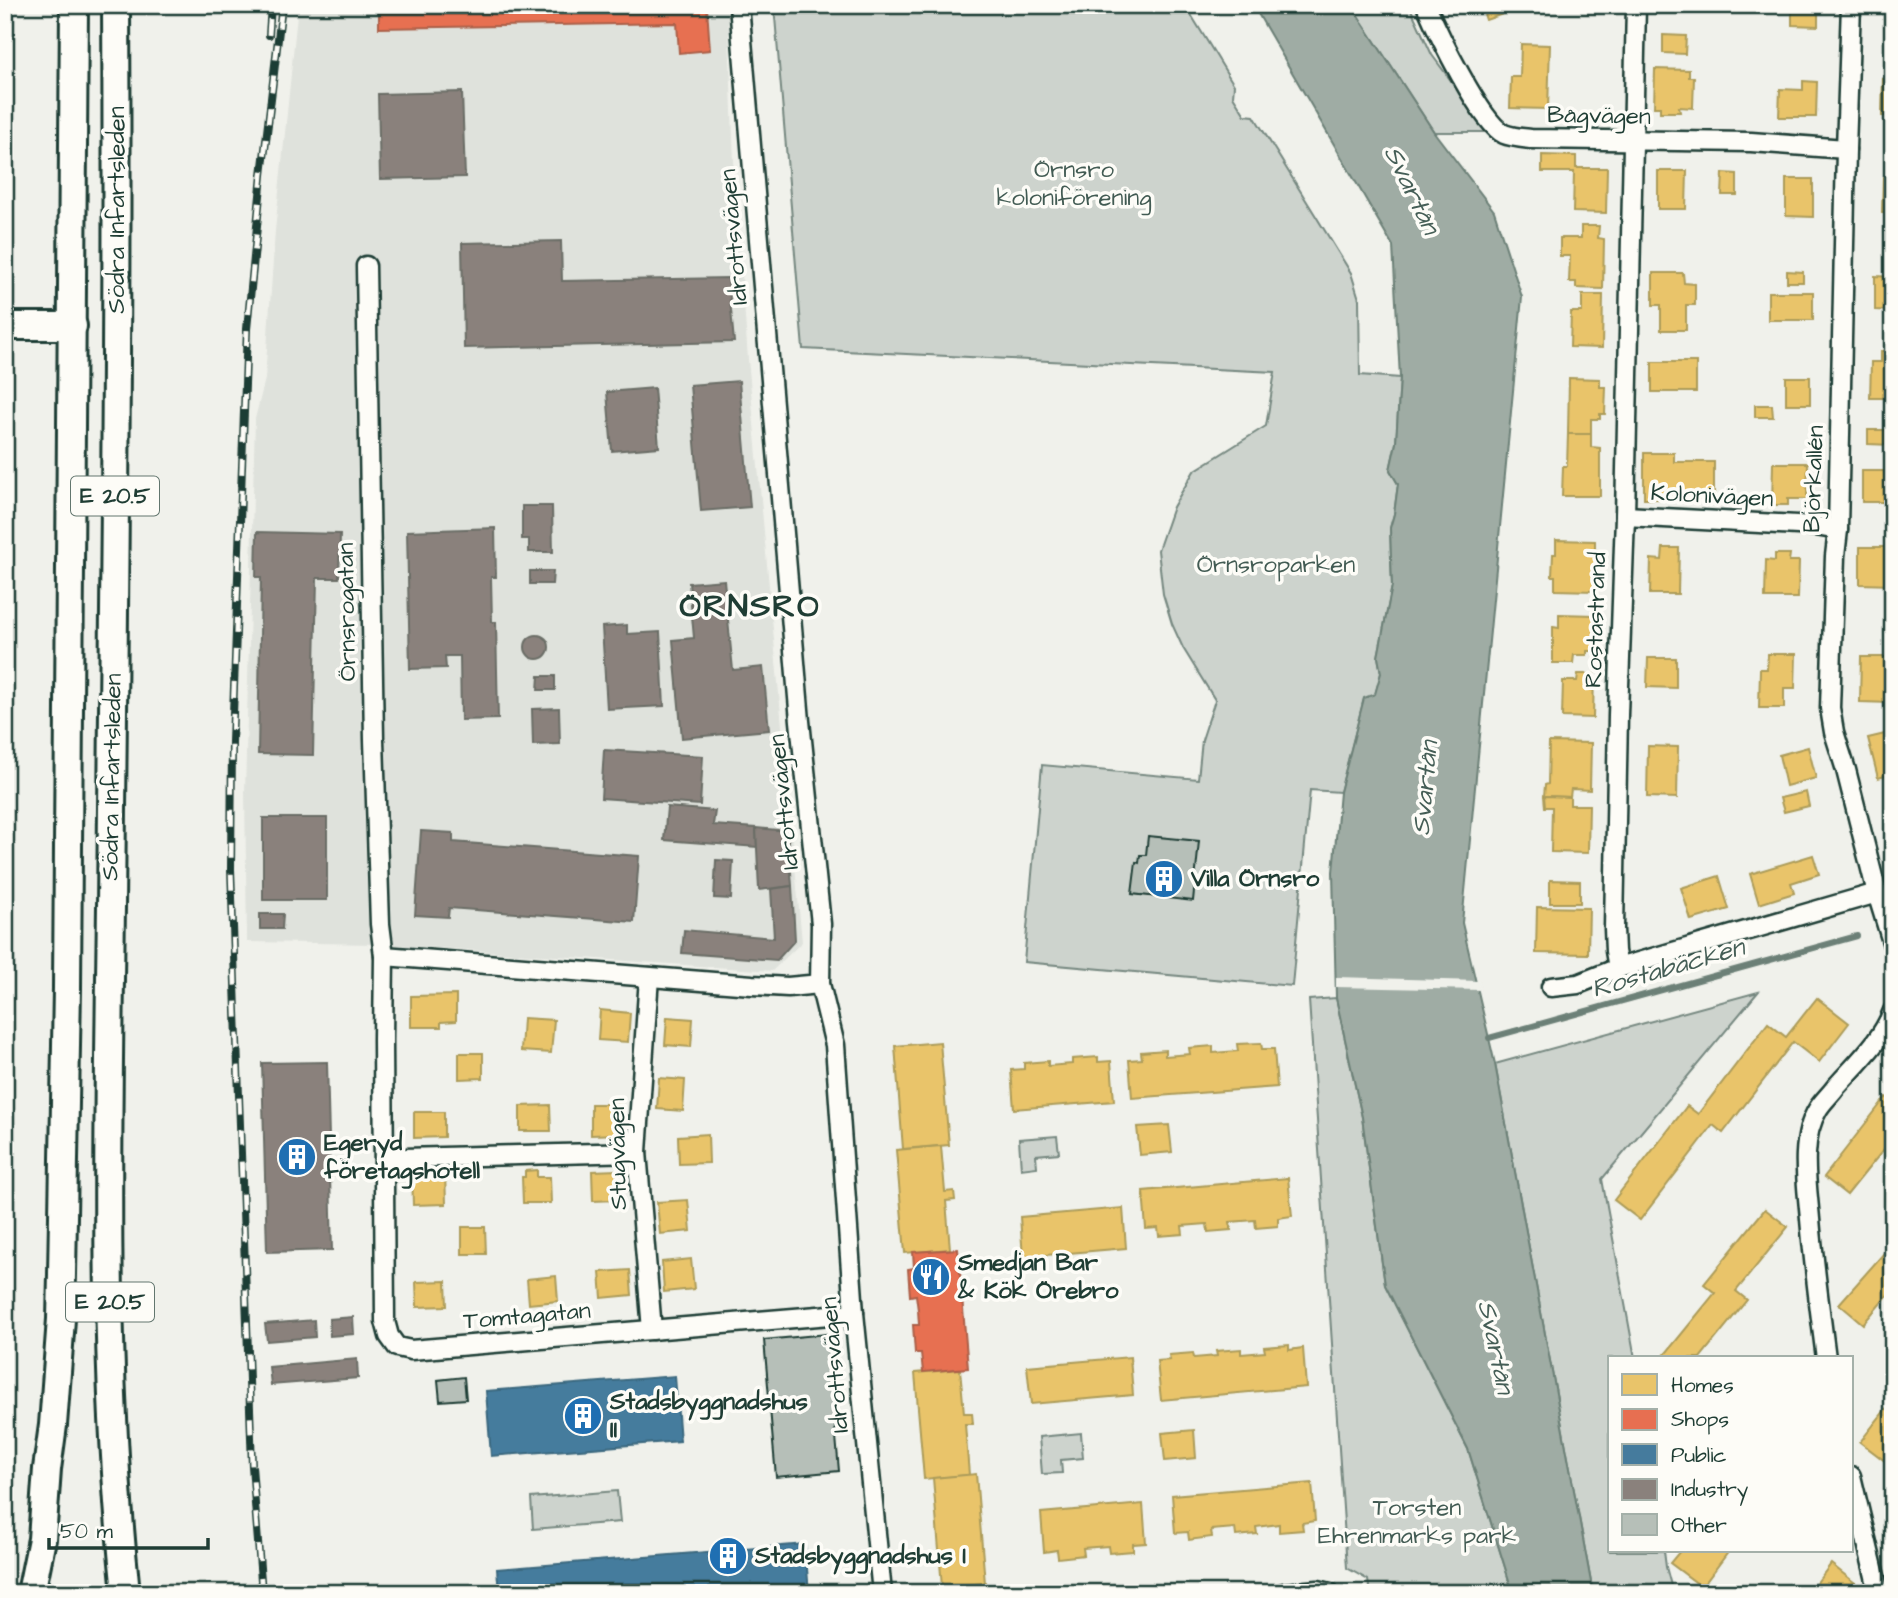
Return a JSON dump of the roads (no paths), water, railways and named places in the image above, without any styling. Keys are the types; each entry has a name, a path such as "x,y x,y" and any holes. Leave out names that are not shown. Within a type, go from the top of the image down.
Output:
{"main road":[{"name":"Södra Infartsleden","path":"47,1469 61,1319 67,1050 74,5"},
{"name":"Södra Infartsleden","path":"116,5 118,225 109,1271 115,1456 127,1593"},
{"path":"5,326 73,326"},
{"path":"16,1593 27,1535 47,1469"},
{"name":"E 20.5","path":"31,1593 43,1539 47,1469"}],"street":[{"name":"Idrottsvägen","path":"739,5 800,721 821,924 820,984 835,1045 854,1313 882,1593"},
{"name":"Bågvägen","path":"1426,5 1444,46 1475,99 1503,134 1531,139 1751,142 1846,149"},
{"name":"Rostastrand","path":"1618,968 1615,916 1618,715 1636,5"},
{"name":"Björkallén","path":"1851,5 1838,530 1830,708 1834,732 1893,945"},
{"name":"Örnsrogatan","path":"366,266 374,740 380,924 384,956 385,1157"},
{"name":"Kolonivägen","path":"1625,516 1816,526 1838,530"},
{"path":"1551,987 1578,985 1618,968 1877,893"},
{"path":"384,956 788,987 820,984"},
{"name":"Stugvägen","path":"649,978 637,1152 652,1331"},
{"path":"1826,1356 1815,1284 1807,1175 1808,1136 1811,1122 1819,1107 1884,1031 1893,1011"},
{"path":"385,1157 637,1152"},
{"name":"Tomtagatan","path":"385,1157 385,1321 389,1336 397,1347 411,1350 854,1313"},
{"path":"1853,1484 1879,1593"},
{"path":"1284,1593 1318,1590 1330,1593"}],"water":[{"name":"Svartån","path":"1253,5 1351,5 1434,132 1494,211 1522,297 1462,923 1495,1064 1593,1593 1513,1593 1468,1449 1385,1285 1362,1117 1336,998 1333,872 1340,792 1364,698 1375,694 1381,673 1378,657 1392,586 1390,528 1398,484 1390,470 1396,443 1400,378 1393,246"}],"waterway":[{"name":"Rostabäcken","path":"1489,1038 1857,936"}],"railway":[{"path":"269,35 271,5"},
{"path":"262,1593 252,1466 231,869 232,742 247,329 282,5"}],"place":[{"name":"Villa Örnsro","path":"1164,879"},
{"name":"Egeryd företagshotell","path":"297,1157"},
{"name":"Smedjan Bar & Kök Örebro","path":"931,1277"},
{"name":"Stadsbyggnadshus II","path":"583,1416"},
{"name":"Stadsbyggnadshus I","path":"728,1556"}],"district":[{"name":"ÖRNSRO","path":"750,606"}],"park label":[{"name":"Örnsro koloniförening","path":"1074,184"},
{"name":"Örnsroparken","path":"1276,565"},
{"name":"Torsten Ehrenmarks park","path":"1417,1522"}]}
